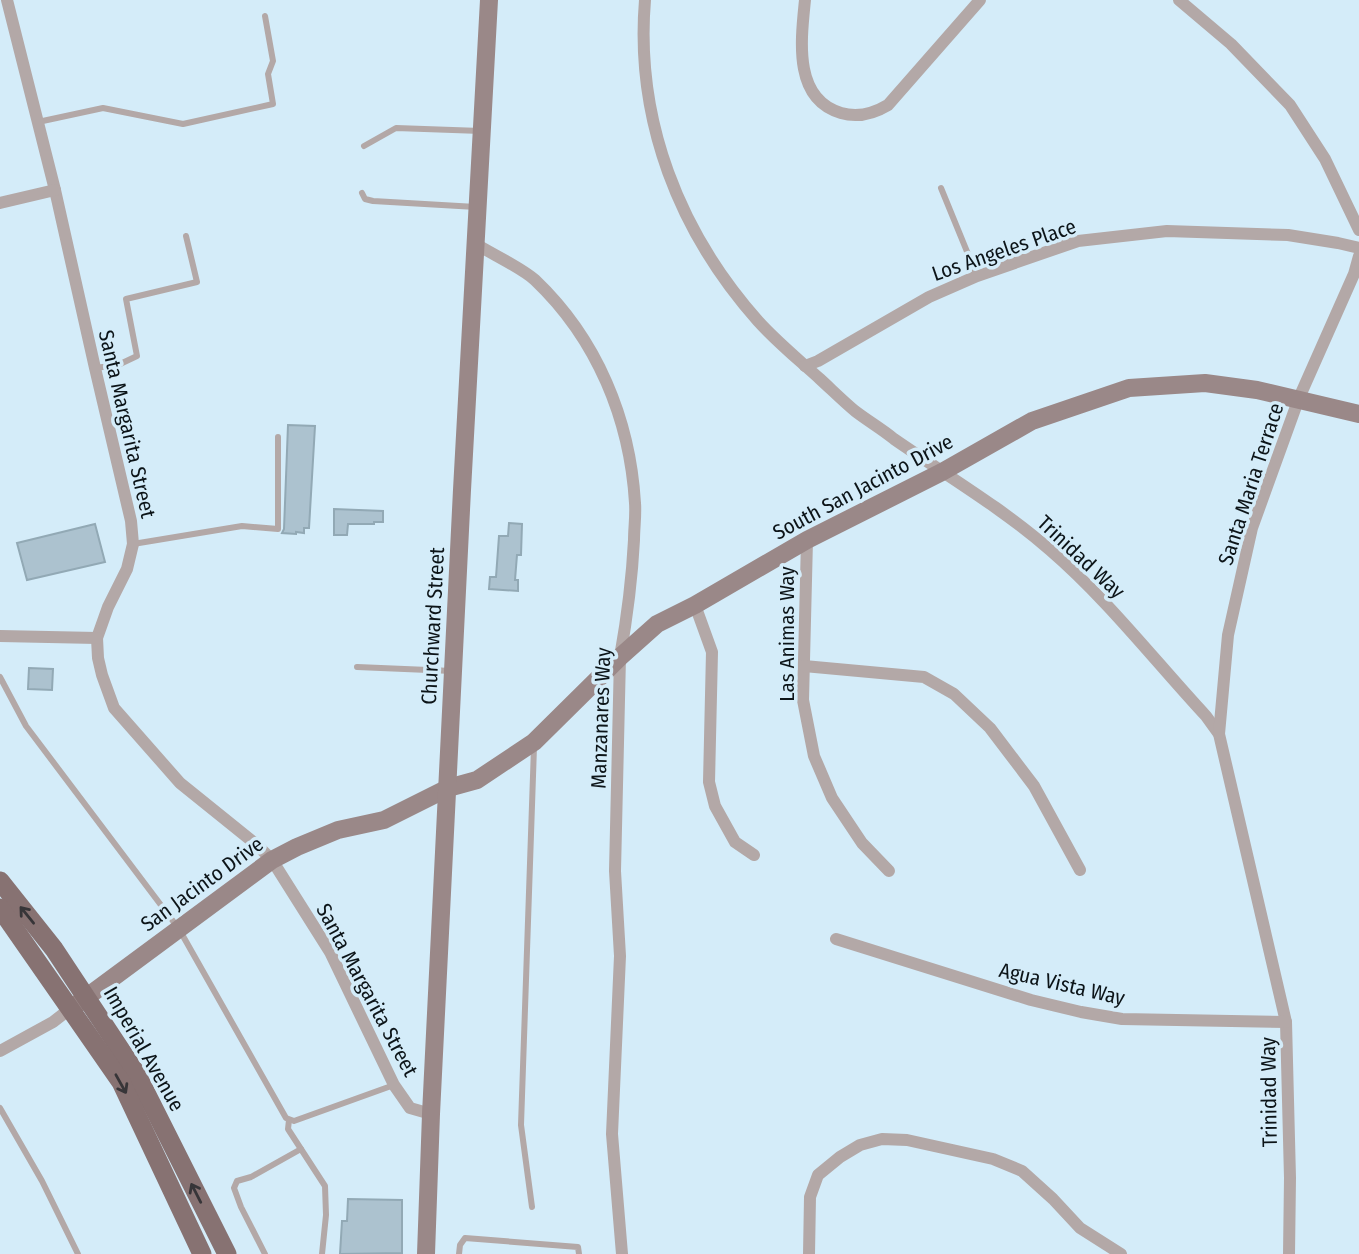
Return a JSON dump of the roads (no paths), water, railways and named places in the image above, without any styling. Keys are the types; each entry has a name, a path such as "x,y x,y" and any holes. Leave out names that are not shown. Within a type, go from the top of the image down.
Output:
{"main road":[{"name":"Imperial Avenue","path":"0,881 54,948 136,1073 227,1254"},
{"name":"Imperial Avenue","path":"0,908 121,1082 202,1254"}],"street":[{"name":"Santa Margarita Street","path":"7,0 55,190 131,521 133,544 127,569 108,607 97,638 98,658 114,708 180,783 272,860 330,952 394,1085 411,1108 431,1114"},
{"name":"Churchward Street","path":"426,1254 489,0"},
{"name":"Trinidad Way","path":"645,0 643,50 647,93 659,145 677,195 704,247 739,299 781,345 856,411 971,490 1049,549 1112,612 1219,734 1286,1022 1289,1254"},
{"path":"805,0 803,60 809,87 828,108 838,113 859,116 888,106 980,0"},
{"path":"1179,0 1231,44 1290,105 1325,159 1359,230"},
{"path":"0,203 55,190"},
{"name":"Los Angeles Place","path":"805,366 818,362 929,297 977,276 1078,241 1167,231 1289,235 1359,248"},
{"name":"Manzanares Way","path":"476,244 533,278 567,316 597,359 613,396 625,435 636,505 633,561 620,657 615,871 620,956 612,1134 622,1254"},
{"name":"Santa Maria Terrace","path":"1219,734 1228,635 1252,527 1299,398 1354,274 1359,256"},
{"name":"South San Jacinto Drive","path":"448,788 477,780 534,742 657,624 1032,421 1129,388 1205,383 1299,398 1359,414"},
{"name":"Las Animas Way","path":"807,541 803,700 814,755 832,799 862,843 889,870"},
{"path":"695,605 712,652 709,782 715,806 735,842 754,855"},
{"path":"0,636 97,638"},
{"path":"804,666 924,677 954,694 990,728 1034,786 1080,870"},
{"name":"San Jacinto Drive","path":"0,1051 53,1022 272,860 338,830 384,820 448,788"},
{"name":"Agua Vista Way","path":"836,939 1031,1000 1081,1012 1122,1019 1286,1022"},
{"path":"809,1254 810,1197 818,1175 860,1145 882,1139 908,1140 993,1159 1022,1171 1080,1228 1121,1254"}],"lane":[{"path":"38,122 103,108 183,124 273,104 268,74 273,61 265,16"},
{"path":"364,146 396,128 482,131"},
{"path":"940,188 977,276"},
{"path":"362,193 365,199 373,201 478,208"},
{"path":"95,368 118,365 137,356 127,299 197,282 186,236"},
{"path":"133,544 242,526 278,528 278,437"},
{"path":"357,667 454,671"},
{"path":"0,677 26,726 178,929 286,1118 294,1121 394,1085"},
{"path":"532,1207 521,1125 534,742"},
{"path":"0,1108 43,1181 78,1254"},
{"path":"289,1120 288,1129 325,1186 323,1254"},
{"path":"265,1254 234,1188 237,1181 251,1177 301,1149"},
{"path":"459,1254 460,1245 465,1238 578,1247 579,1254"}]}
